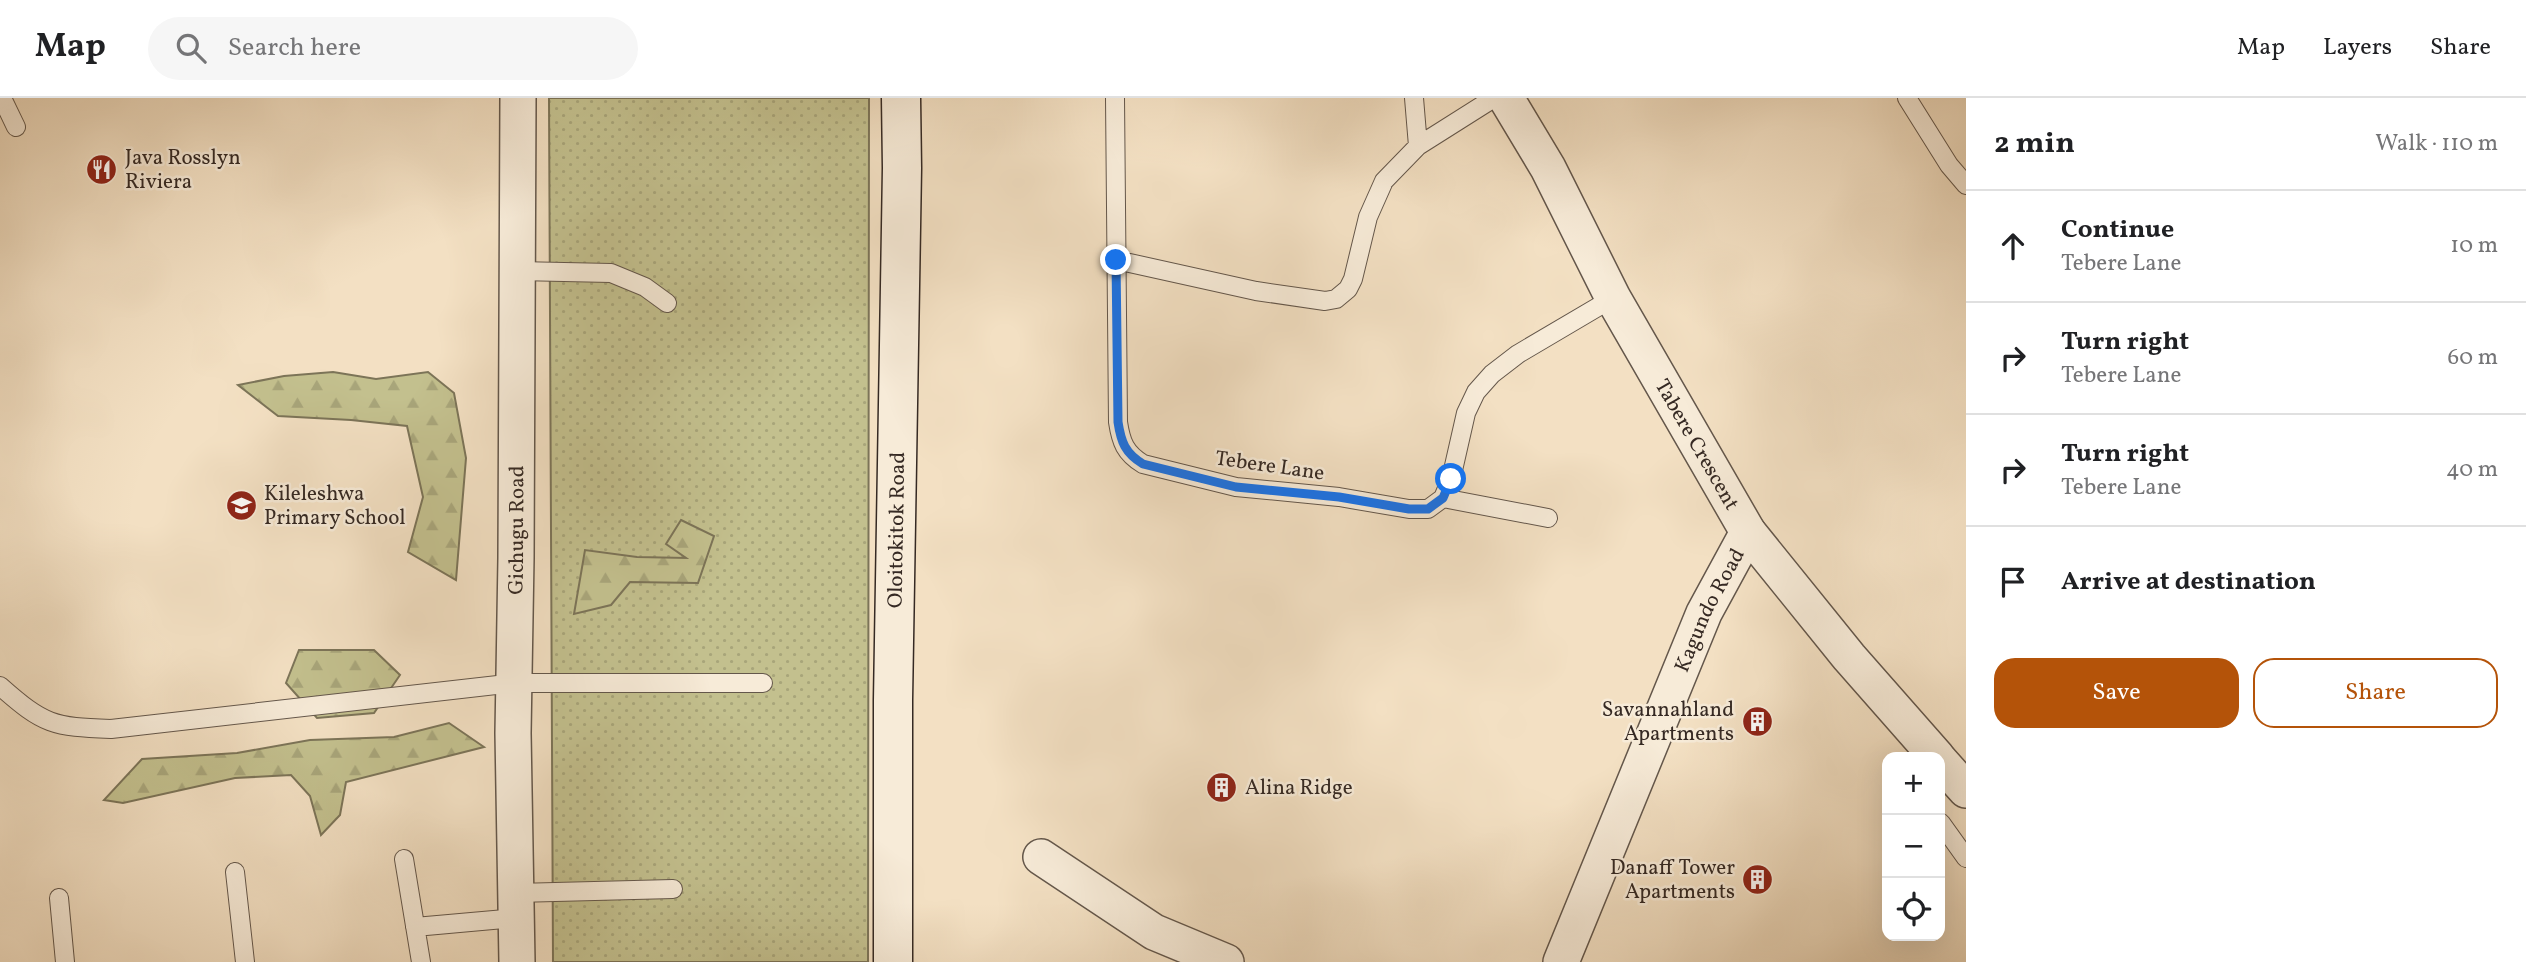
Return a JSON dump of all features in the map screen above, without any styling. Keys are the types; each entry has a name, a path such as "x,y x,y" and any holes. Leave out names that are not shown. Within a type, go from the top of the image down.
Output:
{"main road":[{"name":"Oloitokitok Road","path":"893,962 893,700 901,98"}],"street":[{"name":"Gichugu Road","path":"518,98 513,733 516,905 521,961"},
{"name":"Tabere Crescent","path":"1506,98 1548,168 1613,298 1748,532 1849,657 1932,752"},
{"name":"Kagundo Road","path":"1561,962 1704,613 1748,532"},
{"name":"Tabere Crescent","path":"1945,767 1966,790"},
{"path":"1041,856 1154,932 1220,961"}],"lane":[{"path":"2,98 16,127"},
{"name":"Tebere Lane","path":"1115,98 1118,422 1121,442 1130,456 1143,464 1236,487 1339,497 1409,509 1428,509 1443,498"},
{"path":"1414,98 1418,146"},
{"path":"1116,260 1256,291 1325,301 1336,299 1348,289 1353,279 1368,217 1384,181 1418,146 1494,98"},
{"path":"1907,98 1966,185"},
{"path":"517,271 611,273 645,287 667,303"},
{"path":"1548,518 1443,498 1451,479 1466,413 1476,392 1492,374 1518,354 1613,298"},
{"path":"0,686 23,706 48,722 67,727 111,729 514,682 763,683"},
{"path":"1945,829 1966,858"},
{"path":"404,859 421,962"},
{"path":"235,872 245,962"},
{"path":"415,927 516,905 673,889"},
{"path":"59,898 65,962"}],"green space":[{"path":"549,98 869,98 868,962 553,962"},
{"path":"333,372 376,379 428,372 454,393 466,458 456,580 408,552 423,497 407,426 278,416 238,385 284,376"},
{"path":"681,520 714,536 698,583 630,582 611,605 574,614 585,550 637,557 686,558 666,544"},
{"path":"299,650 374,650 400,675 374,713 317,718 286,683"},
{"path":"449,723 484,747 346,782 340,815 321,835 310,796 291,775 235,778 123,803 104,800 142,759 237,753 310,740 394,737"}],"place":[{"name":"Java Rosslyn Riviera","path":"102,169"},
{"name":"Kileleshwa Primary School","path":"241,505"},
{"name":"Savannahland Apartments","path":"1757,721"},
{"name":"Alina Ridge","path":"1222,787"},
{"name":"Danaff Tower Apartments","path":"1758,879"}],"route":[{"path":"1116,260 1118,422 1121,442 1130,456 1143,464 1236,487 1339,497 1409,509 1428,509 1443,498 1451,479"}]}
